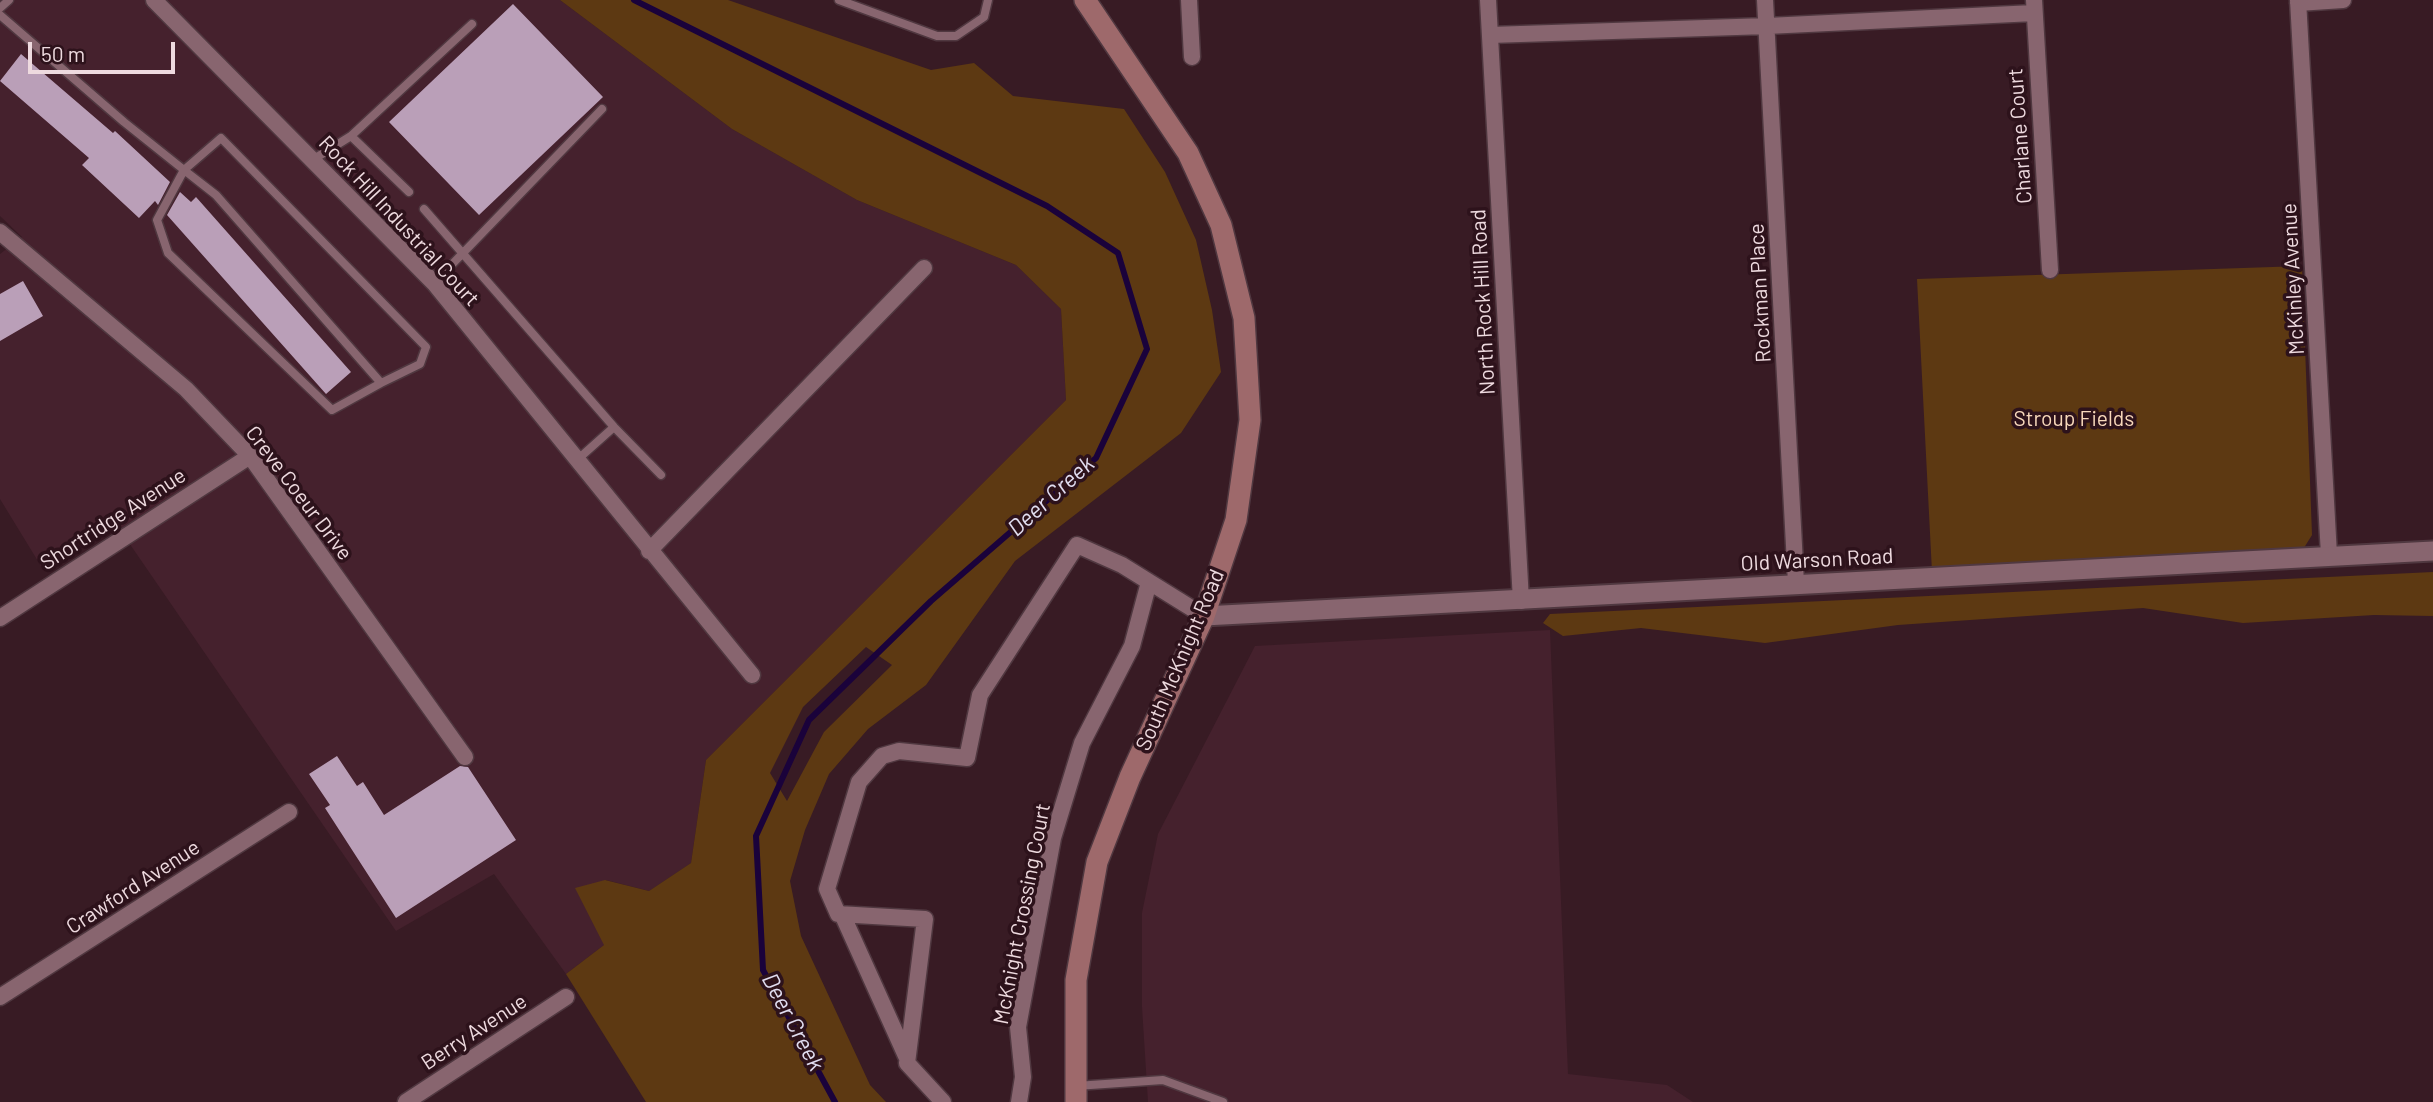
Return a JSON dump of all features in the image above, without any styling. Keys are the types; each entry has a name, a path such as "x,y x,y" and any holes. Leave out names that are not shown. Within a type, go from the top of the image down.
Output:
{"main road":[{"name":"South McKnight Road","path":"1076,1094 1076,980 1097,862 1130,777 1204,616 1236,520 1250,420 1244,318 1220,225 1188,153 1085,0"}],"street":[{"name":"Rock Hill Industrial Court","path":"154,0 434,283 752,675"},
{"path":"1189,0 1192,57"},
{"name":"North Rock Hill Road","path":"1488,0 1521,601"},
{"name":"Rockman Place","path":"1765,0 1796,583"},
{"path":"2298,2 2343,0"},
{"name":"McKinley Avenue","path":"2298,2 2329,555"},
{"path":"1490,35 1767,26 2034,7"},
{"name":"Charlane Court","path":"2034,7 2050,270"},
{"name":"Creve Coeur Drive","path":"2,237 186,389 250,456 465,757"},
{"path":"649,551 924,268"},
{"name":"Shortridge Avenue","path":"0,618 250,456"},
{"path":"943,1102 907,1063 925,919 838,914 827,889 859,782 881,756 899,751 967,758 980,695 1077,545 1122,565 1204,616"},
{"name":"Old Warson Road","path":"1204,616 2433,551"},
{"name":"McKnight Crossing Court","path":"1018,1102 1023,1077 1018,1027 1053,838 1082,743 1132,646 1149,582"},
{"name":"Crawford Avenue","path":"0,997 289,812"},
{"path":"842,914 907,1058"},
{"name":"Berry Avenue","path":"406,1102 566,997"}],"lane":[{"path":"0,8 9,0"},
{"path":"839,0 937,36 956,36 984,17 988,0"},
{"path":"0,15 216,195 381,383"},
{"path":"314,159 351,136 472,24"},
{"path":"434,283 602,109"},
{"path":"351,136 409,192"},
{"path":"221,138 426,347 420,364 381,383 332,410 168,253 157,220 184,170 221,138"},
{"path":"424,209 614,427 661,475"},
{"path":"576,460 614,427"},
{"path":"1076,1094 1163,1080 1223,1102"}],"shaded area":[{"path":"0,0 560,0 732,129 857,200 1016,265 1061,309 1066,400 706,760 691,863 649,891 606,880 604,945 566,974 494,874 396,931 116,524 44,571 0,499 0,254 22,237 0,216"},
{"path":"1550,630 1568,1074 1667,1085 1693,1102 1148,1102 1142,1007 1142,913 1158,834 1255,646"}],"green space":[{"path":"560,0 728,0 931,70 974,63 1013,96 1124,109 1165,172 1196,240 1212,310 1221,372 1181,433 1015,561 926,685 868,729 829,774 805,830 790,881 801,936 870,1085 886,1102 646,1102 566,974 604,945 575,888 605,880 649,891 691,863 706,760 1066,400 1061,309 1016,265 857,200 732,129","holes":["866,647 892,665 824,732 787,801 770,773 803,707"]},
{"name":"Stroup Fields","path":"2302,266 2312,535 2302,551 1932,572 1917,279"},
{"path":"2433,572 2433,616 2374,615 2243,623 2143,608 1898,625 1765,643 1641,628 1563,636 1543,623 1550,614"}],"building":[{"path":"513,4 603,97 479,215 389,122"},
{"path":"21,54 113,133 115,131 170,182 158,205 155,201 139,218 82,165 89,158 0,81"},
{"path":"180,192 191,202 196,197 351,372 326,394 167,215"},
{"path":"23,281 43,316 0,341 0,294"},
{"path":"337,756 357,786 363,782 384,815 460,766 468,767 516,840 396,918 325,808 330,805 309,774"}],"waterway":[{"name":"Deer Creek","path":"634,0 1047,206 1118,253 1147,349 1096,458 931,601 809,720 756,836 763,970 835,1102"}]}
